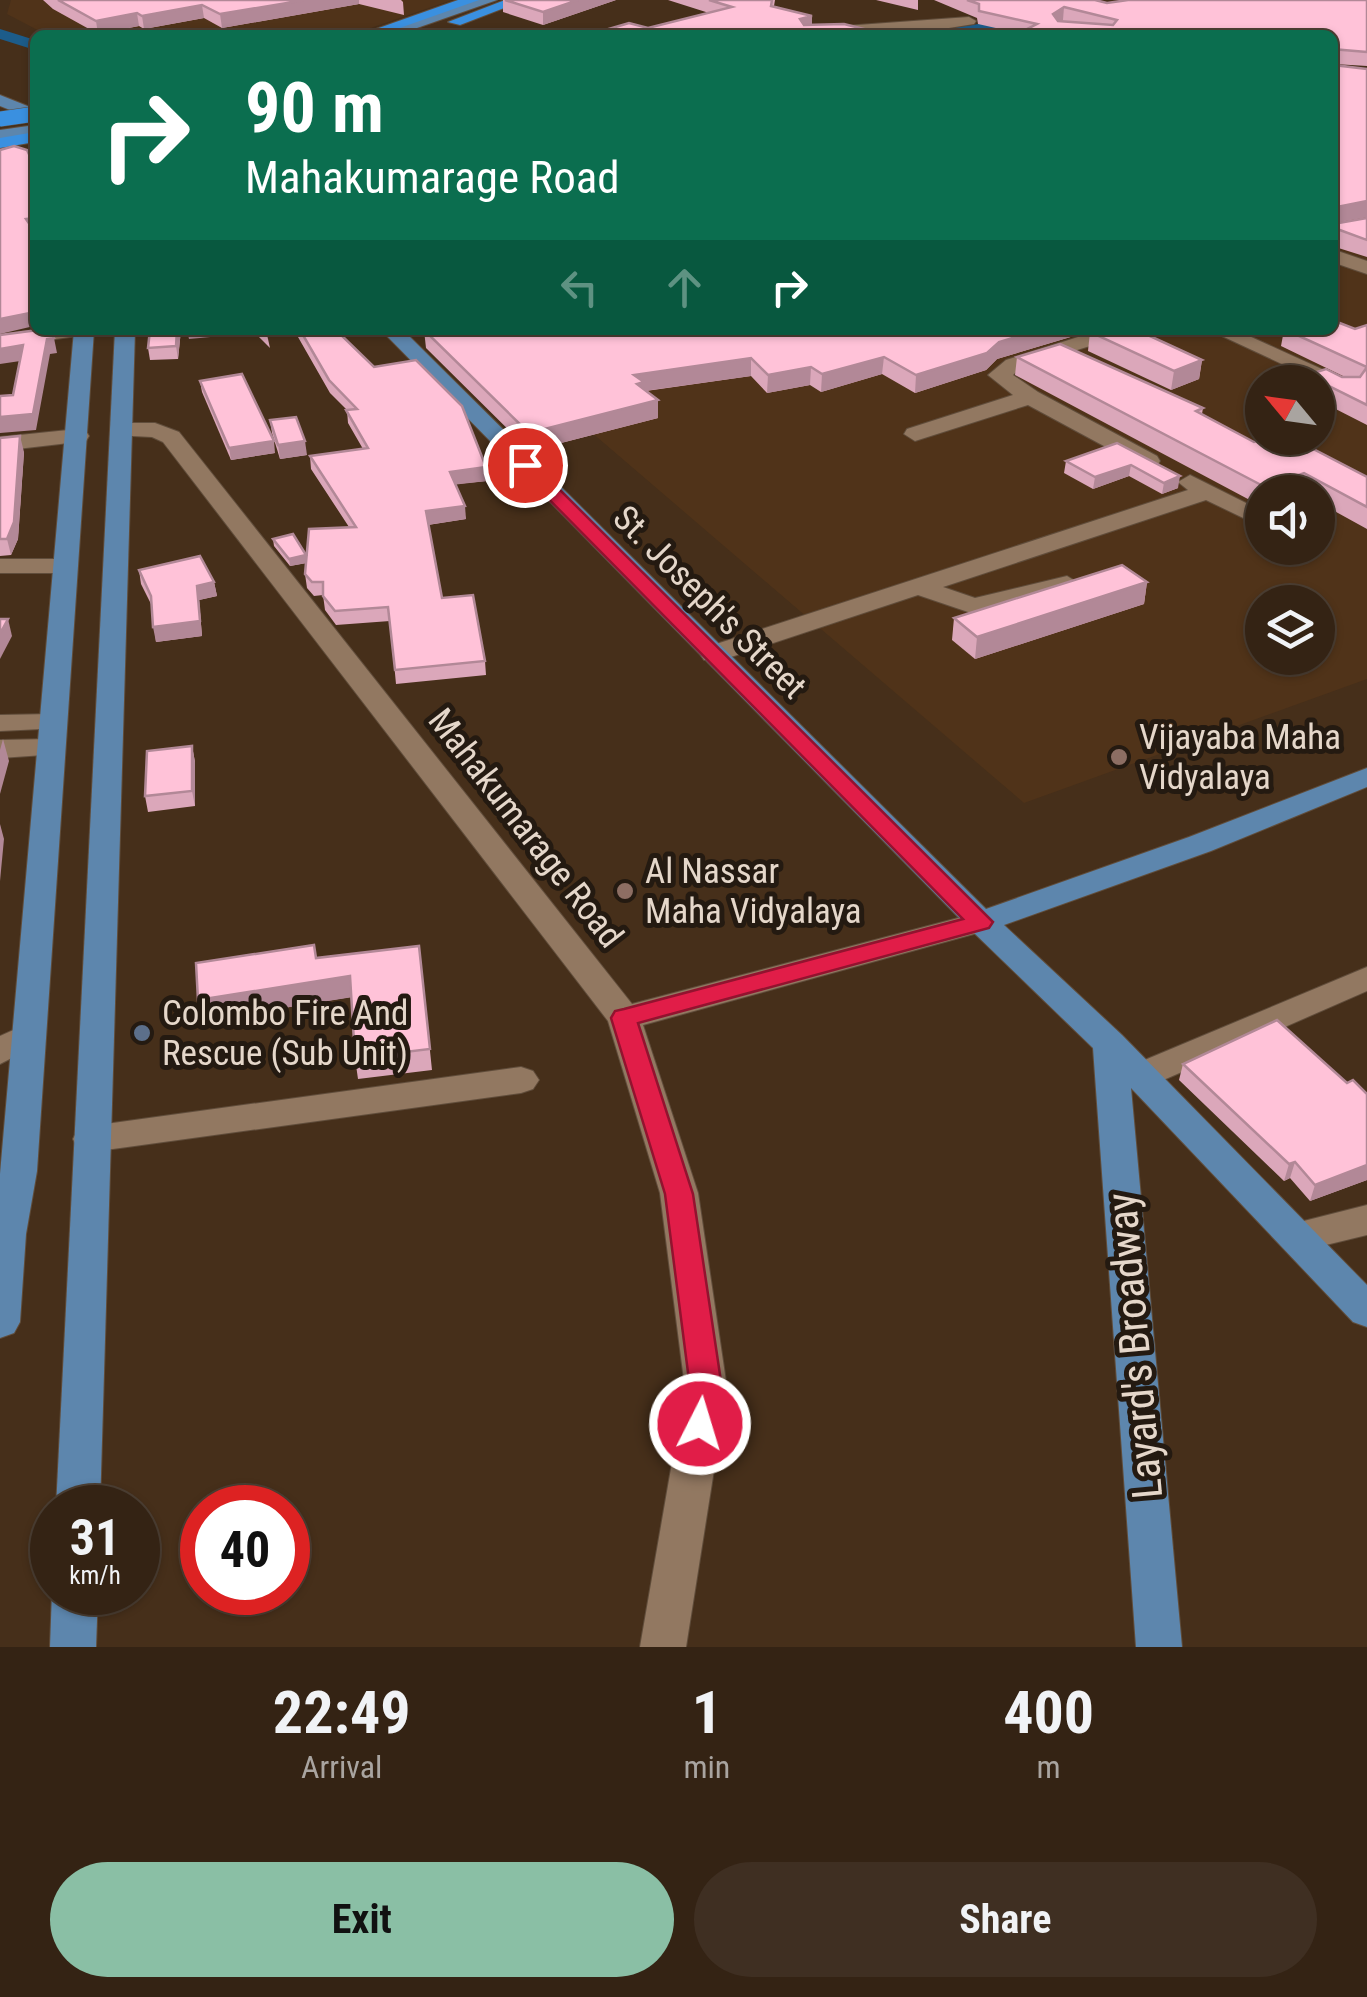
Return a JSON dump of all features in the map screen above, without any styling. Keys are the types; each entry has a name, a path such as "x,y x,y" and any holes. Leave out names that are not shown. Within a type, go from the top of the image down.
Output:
{"highway":[{"path":"381,30 472,0"},
{"path":"2,109 30,114"}],"main road":[{"path":"397,30 490,0"},
{"path":"429,30 516,0"},
{"path":"0,83 30,94"},
{"path":"0,135 30,135"},
{"path":"0,143 30,136"},
{"path":"0,1322 14,1044 66,566 78,436 81,335"},
{"path":"79,1485 125,335"},
{"name":"St. Joseph's Street","path":"396,335 980,922 1110,1044 1367,1311"},
{"path":"78,436 121,430"},
{"path":"980,922 1200,844 1367,777"},
{"name":"Layard's Broadway","path":"1110,1044 1159,1647"},
{"path":"73,1647 74,1615"}],"street":[{"path":"836,30 969,21 934,8"},
{"path":"1338,248 1367,268"},
{"path":"0,341 44,335"},
{"path":"1106,335 1000,371 1001,380 1245,511"},
{"path":"1231,335 1348,386"},
{"path":"1060,350 1095,367"},
{"path":"915,434 1030,397"},
{"name":"Mahakumarage Road","path":"121,430 155,430 171,437 624,1018"},
{"path":"0,444 78,436"},
{"path":"712,654 1208,492"},
{"path":"0,566 66,566"},
{"path":"921,588 958,604 984,606 1086,579"},
{"path":"0,723 50,735"},
{"path":"0,749 50,735"},
{"path":"663,1647 706,1388 679,1194 624,1018 980,922"},
{"path":"1140,1076 1367,978"},
{"path":"91,1139 521,1080"},
{"path":"1297,1237 1367,1220"}],"shaded area":[{"path":"11,0 452,0 365,30 37,30 7,14"},
{"path":"1338,156 1367,164 1367,679 1024,803 478,335 1338,335"}],"building":[{"path":"58,0 305,0 220,14 202,5 96,21"},
{"path":"505,0 578,0 543,12"},
{"path":"709,0 772,0 771,6 812,16 800,19 804,25 844,24 868,30 605,30 629,23 648,28 732,7"},
{"path":"967,0 1367,0 1367,52 1338,50 1338,30 1025,30 1037,24 979,11 979,4","holes":["1064,7 1117,20 1113,25 1058,21 1053,14"]},
{"path":"1338,65 1367,69 1367,201 1338,207"},
{"path":"14,146 27,150 30,156 30,219 26,219 30,225 30,313 0,319 0,150"},
{"path":"1367,218 1367,240 1338,229 1338,223"},
{"path":"1338,322 1355,329 1367,325 1367,367 1297,335 1338,335"},
{"path":"30,331 30,335 54,338 47,339 33,414 0,417 0,396 13,395 23,345 0,349 0,335"},
{"path":"149,335 177,335 176,346 148,348"},
{"path":"303,335 341,335 374,367 416,360 462,406 486,467 450,472 465,506 426,511 442,598 473,595 485,661 395,670 388,607 335,611 323,596 323,582 312,582 305,574 309,529 356,527 310,456 368,448 346,410 357,409 329,380"},
{"path":"429,335 1022,335 999,342 987,353 916,375 884,357 822,374 811,367 768,375 751,358 634,375 644,382 637,384 658,400 529,433"},
{"path":"1096,335 1148,335 1202,360 1174,371"},
{"path":"1060,344 1203,408 1196,411 1245,437 1245,455 1325,455 1367,477 1367,507 1335,490 1335,475 1245,477 1017,357"},
{"path":"1367,367 1367,405 1335,389 1335,374 1360,377"},
{"path":"242,374 274,441 229,448 200,381"},
{"path":"296,417 305,441 278,445 270,420"},
{"path":"20,436 14,522 7,539 0,539 0,438"},
{"path":"1117,443 1180,476 1164,483 1131,465 1095,477 1066,461"},
{"path":"293,534 306,555 289,559 273,539"},
{"path":"200,556 214,582 197,586 200,621 153,627 151,596 139,570"},
{"path":"1122,565 1147,582 977,637 954,618"},
{"path":"192,746 192,791 145,796 147,751"},
{"path":"314,945 316,958 419,946 430,1049 355,1058 350,976 198,1000 196,963"},
{"path":"1277,1020 1347,1083 1353,1080 1367,1094 1367,1165 1315,1185 1295,1162 1289,1164 1183,1064"}],"waterway":[{"path":"972,30 1033,20"},
{"path":"0,34 30,43"}],"place":[{"name":"Vijayaba Maha Vidyalaya","path":"1119,757"},
{"name":"Al Nassar Maha Vidyalaya","path":"625,891"},
{"name":"Colombo Fire And Rescue (Sub Unit)","path":"142,1033"}],"route":[{"path":"525,465 980,922 624,1018 679,1194 706,1388 700,1424"}]}
